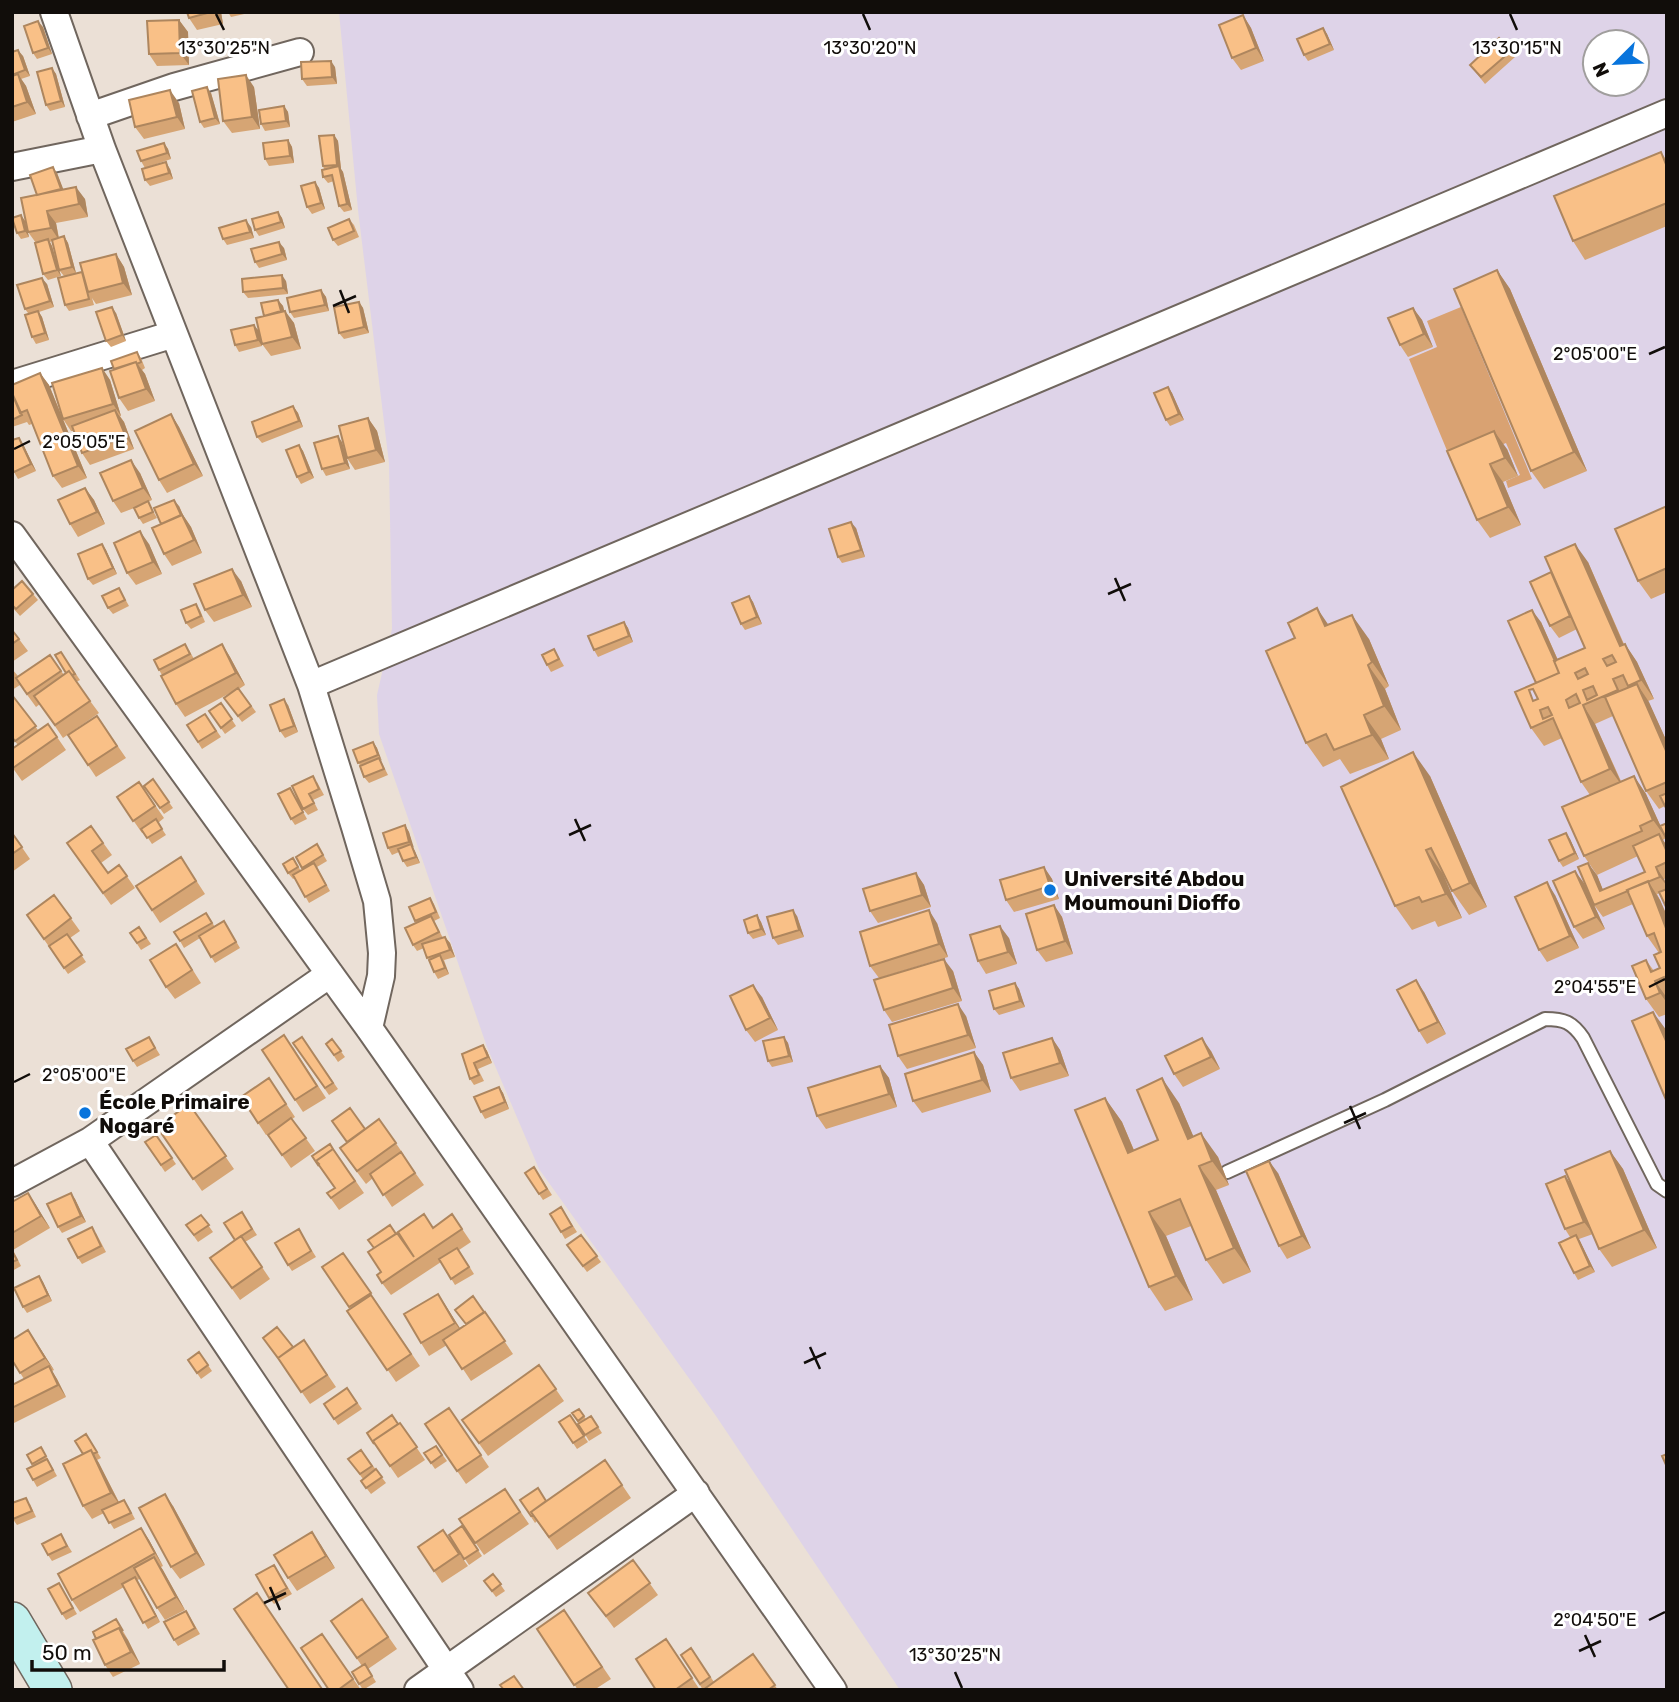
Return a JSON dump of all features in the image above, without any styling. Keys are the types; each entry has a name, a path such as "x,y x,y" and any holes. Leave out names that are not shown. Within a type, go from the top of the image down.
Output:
{"street":[{"path":"54,12 102,149 311,685 377,901 381,965 369,1028"},
{"path":"90,116 174,87 300,52"},
{"path":"311,685 1667,113"},
{"path":"12,167 102,149"},
{"path":"12,384 174,334"},
{"path":"12,535 369,1028 833,1690"},
{"path":"12,1183 90,1141 330,974"},
{"path":"90,1141 453,1680"},
{"path":"418,1690 453,1680 696,1493"},
{"path":"12,1620 53,1690"}],"lane":[{"path":"1227,1172 1385,1100 1545,1019 1562,1019 1574,1026 1583,1038 1657,1184 1667,1191"}],"shaded area":[{"name":"Université Abdou Moumouni Dioffo","path":"339,12 1667,12 1667,1690 900,1690 716,1416 539,1169 487,1047 379,734 377,695 392,629 389,463 358,210"},
{"path":"1461,307 1532,479 1508,488 1506,481 1520,475 1506,443 1453,465 1409,359 1437,347 1427,321"}],"building":[{"path":"187,12 211,12 189,18"},
{"path":"1243,15 1256,48 1232,58 1219,25"},
{"path":"179,20 180,53 149,54 147,21"},
{"path":"38,21 48,48 33,53 24,26"},
{"path":"1323,28 1330,44 1304,55 1297,39"},
{"path":"1499,38 1511,51 1481,77 1470,65"},
{"path":"18,50 25,70 12,75 12,52"},
{"path":"331,61 332,77 302,79 301,62"},
{"path":"52,68 61,101 46,105 37,72"},
{"path":"18,74 27,102 12,107 12,76"},
{"path":"246,75 252,117 223,121 218,79"},
{"path":"207,87 215,118 200,122 192,91"},
{"path":"170,90 177,117 135,127 129,100"},
{"path":"284,106 286,121 261,124 259,110"},
{"path":"334,135 337,165 323,166 319,136"},
{"path":"288,140 290,156 265,159 263,143"},
{"path":"164,143 167,153 141,161 137,151"},
{"path":"1661,152 1667,167 1667,203 1573,241 1554,196"},
{"path":"166,162 169,173 145,180 142,169"},
{"path":"339,166 347,204 339,206 332,175 323,177 322,170"},
{"path":"53,167 61,189 37,195 30,175"},
{"path":"315,182 321,203 307,207 301,186"},
{"path":"76,187 79,204 47,211 51,228 28,232 21,198"},
{"path":"278,212 281,222 255,230 252,219"},
{"path":"21,215 25,231 17,233 12,218"},
{"path":"349,219 354,231 333,240 328,228"},
{"path":"246,220 250,232 223,239 219,228"},
{"path":"64,236 72,267 59,270 52,240"},
{"path":"48,239 57,270 43,274 35,243"},
{"path":"279,242 282,254 255,262 251,249"},
{"path":"116,254 123,283 88,292 80,263"},
{"path":"1497,270 1574,452 1531,471 1454,289"},
{"path":"82,272 89,299 65,305 58,278"},
{"path":"282,275 283,288 243,292 242,279"},
{"path":"42,278 50,301 25,309 17,285"},
{"path":"321,290 325,305 290,312 287,298"},
{"path":"278,300 281,311 264,316 261,303"},
{"path":"359,302 364,327 339,333 334,307"},
{"path":"112,307 122,335 106,341 96,312"},
{"path":"1413,308 1424,334 1400,345 1388,318"},
{"path":"38,311 45,333 32,337 25,315"},
{"path":"285,311 292,337 262,344 256,318"},
{"path":"254,325 258,340 235,345 231,330"},
{"path":"137,352 141,362 114,369 111,361"},
{"path":"136,362 146,389 119,398 110,371"},
{"path":"102,368 113,404 63,419 52,383"},
{"path":"40,373 78,466 53,476 27,410 20,413 12,393 12,385"},
{"path":"1168,387 1179,414 1166,420 1154,393"},
{"path":"12,393 22,415 12,420"},
{"path":"293,406 299,421 257,437 252,422"},
{"path":"115,410 126,437 82,453 72,426"},
{"path":"171,414 194,464 159,480 135,431"},
{"path":"368,418 376,450 347,458 339,426"},
{"path":"1494,431 1505,458 1490,464 1508,507 1477,520 1447,451"},
{"path":"338,436 345,463 322,469 314,443"},
{"path":"19,438 31,464 14,472 12,440"},
{"path":"299,445 309,472 297,477 286,450"},
{"path":"131,460 143,488 113,501 100,473"},
{"path":"85,488 97,512 70,524 58,500"},
{"path":"174,500 181,515 161,524 154,508"},
{"path":"148,501 153,512 139,518 134,508"},
{"path":"1667,506 1667,568 1638,581 1615,529"},
{"path":"182,515 194,540 164,554 152,528"},
{"path":"851,522 861,550 838,557 829,529"},
{"path":"140,531 153,562 127,573 114,543"},
{"path":"102,544 113,568 88,579 78,554"},
{"path":"1575,544 1620,646 1625,644 1641,680 1628,686 1623,675 1613,679 1618,690 1583,705 1610,769 1581,782 1553,718 1531,728 1515,692 1559,673 1554,661 1585,648 1545,557","holes":["1612,655 1616,662 1607,666 1603,659","1585,668 1588,674 1578,679 1575,673","1593,686 1597,695 1587,700 1583,690","1533,689 1538,699 1533,701 1529,690","1576,694 1580,703 1569,708 1566,700","1548,707 1552,715 1543,719 1540,710"]},
{"path":"232,569 243,595 205,610 194,584"},
{"path":"1551,572 1570,616 1550,626 1530,582"},
{"path":"22,581 33,594 16,609 12,605 12,590"},
{"path":"119,588 125,600 108,608 102,596"},
{"path":"749,596 757,617 741,624 732,603"},
{"path":"196,604 201,616 186,623 181,610"},
{"path":"1317,608 1325,626 1352,615 1372,662 1368,665 1384,706 1364,715 1372,735 1334,750 1326,734 1306,743 1266,651 1295,638 1288,623"},
{"path":"1532,610 1559,673 1536,683 1508,621"},
{"path":"624,622 629,636 594,650 588,636"},
{"path":"12,630 19,639 12,644"},
{"path":"185,644 190,654 159,670 154,660"},
{"path":"222,644 236,673 176,704 161,676"},
{"path":"554,649 559,659 547,665 542,655"},
{"path":"61,652 75,674 72,675 69,671 66,673 55,655"},
{"path":"50,655 61,671 27,694 16,678"},
{"path":"69,671 90,701 55,725 34,696"},
{"path":"1637,684 1667,753 1667,782 1646,791 1605,697"},
{"path":"238,688 251,706 238,716 224,698"},
{"path":"12,695 36,726 15,741 12,737"},
{"path":"284,699 294,726 280,731 270,705"},
{"path":"221,703 232,719 221,728 209,711"},
{"path":"205,714 216,731 198,742 187,725"},
{"path":"97,716 117,746 88,765 68,735"},
{"path":"48,724 57,737 13,768 12,749"},
{"path":"373,742 378,755 358,763 353,750"},
{"path":"1413,752 1470,883 1452,891 1431,848 1426,850 1446,894 1422,902 1419,897 1395,906 1341,787"},
{"path":"379,758 384,769 364,777 360,766"},
{"path":"313,776 319,789 309,794 314,803 303,809 292,786"},
{"path":"1634,776 1653,820 1640,826 1642,831 1584,856 1562,807"},
{"path":"153,779 169,802 160,808 144,786"},
{"path":"139,782 155,806 133,821 117,797"},
{"path":"290,788 303,812 291,819 278,794"},
{"path":"1667,793 1667,810 1660,796"},
{"path":"156,819 162,829 147,838 141,829"},
{"path":"1667,823 1667,840 1660,826"},
{"path":"405,825 409,842 388,848 383,833"},
{"path":"91,826 103,843 92,851 108,873 119,865 127,876 103,893 67,843"},
{"path":"12,833 22,847 12,854"},
{"path":"1566,833 1575,853 1559,861 1549,840"},
{"path":"1659,834 1667,852 1667,862 1656,867 1660,877 1594,905 1578,867 1588,863 1600,891 1645,872 1633,846"},
{"path":"317,844 323,855 302,868 296,857"},
{"path":"411,844 416,857 403,861 398,849"},
{"path":"181,857 196,881 152,910 136,886"},
{"path":"293,858 298,867 288,873 283,864"},
{"path":"314,863 326,885 305,897 293,875"},
{"path":"1044,867 1050,886 1006,900 1000,880"},
{"path":"1575,871 1596,917 1574,927 1553,881"},
{"path":"916,873 922,895 870,911 863,889"},
{"path":"1648,881 1667,931 1667,984 1664,977 1655,981 1660,993 1646,999 1632,966 1646,960 1651,972 1660,968 1654,955 1661,952 1654,933 1647,936 1627,890"},
{"path":"1547,882 1570,936 1539,950 1515,897"},
{"path":"1667,889 1667,909 1659,892"},
{"path":"54,895 71,918 44,939 27,915"},
{"path":"430,898 436,912 415,921 409,907"},
{"path":"1054,905 1065,941 1037,950 1026,914"},
{"path":"793,910 799,930 773,938 767,917"},
{"path":"929,910 939,944 870,966 860,932"},
{"path":"206,913 212,923 180,941 174,932"},
{"path":"757,915 761,929 748,933 744,920"},
{"path":"431,916 439,932 413,945 405,928"},
{"path":"224,921 236,942 211,957 199,936"},
{"path":"1000,926 1008,952 978,961 970,935"},
{"path":"139,927 146,938 137,943 130,933"},
{"path":"67,934 82,955 64,968 49,946"},
{"path":"445,937 450,950 427,958 422,944"},
{"path":"176,944 192,970 166,987 150,960"},
{"path":"440,955 445,968 434,972 429,960"},
{"path":"944,959 953,988 884,1010 874,980"},
{"path":"1416,980 1438,1022 1419,1031 1397,990"},
{"path":"1015,983 1020,1001 994,1009 989,991"},
{"path":"753,985 770,1018 746,1030 730,996"},
{"path":"958,1004 968,1035 898,1056 889,1025"},
{"path":"1653,1012 1667,1043 1667,1102 1632,1021"},
{"path":"284,1035 317,1086 295,1100 262,1050"},
{"path":"149,1037 155,1048 133,1061 126,1049"},
{"path":"302,1037 333,1083 325,1088 293,1043"},
{"path":"784,1037 789,1056 768,1061 763,1041"},
{"path":"1052,1038 1060,1063 1011,1078 1003,1053"},
{"path":"1202,1038 1211,1057 1174,1074 1165,1056"},
{"path":"332,1039 341,1051 334,1055 326,1044"},
{"path":"483,1045 488,1057 474,1063 479,1075 470,1079 462,1054"},
{"path":"974,1052 982,1080 913,1101 905,1074"},
{"path":"880,1066 889,1094 817,1116 808,1088"},
{"path":"269,1078 286,1104 258,1123 241,1097"},
{"path":"1162,1078 1188,1139 1201,1133 1212,1161 1199,1166 1234,1248 1206,1260 1180,1199 1149,1212 1176,1276 1149,1287 1075,1110 1105,1098 1128,1153 1158,1140 1137,1090"},
{"path":"499,1087 505,1102 481,1112 474,1097"},
{"path":"189,1104 226,1156 193,1179 157,1127"},
{"path":"350,1108 365,1129 347,1142 332,1121"},
{"path":"291,1118 306,1138 282,1155 268,1135"},
{"path":"379,1119 396,1143 357,1171 340,1148"},
{"path":"156,1135 172,1158 161,1165 145,1142"},
{"path":"330,1144 333,1149 316,1161 318,1165 312,1156"},
{"path":"333,1149 355,1181 331,1198 327,1193 335,1188 316,1161"},
{"path":"1610,1151 1644,1230 1599,1249 1565,1170"},
{"path":"401,1152 415,1173 383,1195 370,1174"},
{"path":"1269,1161 1302,1236 1279,1246 1246,1171"},
{"path":"534,1167 547,1189 539,1194 525,1173"},
{"path":"1565,1176 1584,1222 1565,1229 1546,1184"},
{"path":"28,1193 41,1216 12,1233 12,1202"},
{"path":"71,1193 81,1216 58,1227 47,1204"},
{"path":"561,1207 572,1226 561,1232 550,1214"},
{"path":"242,1212 252,1229 235,1240 224,1223"},
{"path":"424,1214 433,1228 452,1214 462,1229 382,1283 377,1275 381,1272 368,1252 397,1233 414,1257 398,1232"},
{"path":"201,1215 209,1225 194,1235 186,1225"},
{"path":"390,1225 396,1234 374,1248 368,1240"},
{"path":"92,1227 101,1246 78,1258 68,1239"},
{"path":"299,1229 311,1251 288,1265 275,1243"},
{"path":"581,1235 597,1256 583,1266 567,1245"},
{"path":"1576,1235 1590,1266 1574,1273 1559,1243"},
{"path":"241,1236 262,1267 232,1288 210,1258"},
{"path":"457,1248 469,1267 451,1279 439,1259"},
{"path":"343,1253 371,1293 349,1307 322,1267"},
{"path":"39,1276 48,1295 23,1307 14,1288"},
{"path":"438,1294 455,1323 421,1343 404,1314"},
{"path":"371,1295 411,1354 387,1370 347,1311"},
{"path":"473,1296 484,1312 466,1324 455,1310"},
{"path":"485,1312 505,1341 462,1369 443,1340"},
{"path":"277,1327 293,1347 278,1358 263,1338"},
{"path":"28,1330 45,1358 20,1373 12,1360 12,1340"},
{"path":"304,1340 327,1375 301,1392 278,1358"},
{"path":"199,1352 208,1365 197,1373 188,1360"},
{"path":"539,1365 556,1389 479,1443 462,1420"},
{"path":"49,1366 58,1385 12,1408 12,1385"},
{"path":"347,1388 357,1403 334,1419 324,1404"},
{"path":"449,1408 481,1455 457,1471 425,1424"},
{"path":"579,1409 584,1416 578,1421 572,1413"},
{"path":"392,1415 398,1424 373,1441 374,1444 367,1433"},
{"path":"570,1415 584,1436 573,1443 559,1422"},
{"path":"591,1416 598,1427 585,1435 578,1424"},
{"path":"400,1423 417,1447 390,1466 373,1441"},
{"path":"86,1434 97,1452 93,1454 91,1450 83,1454 75,1441"},
{"path":"436,1446 442,1455 431,1463 424,1453"},
{"path":"41,1447 46,1456 32,1464 27,1455"},
{"path":"91,1450 111,1493 83,1506 63,1464"},
{"path":"361,1450 372,1466 360,1474 348,1459"},
{"path":"1667,1454 1667,1467 1662,1456"},
{"path":"47,1459 53,1470 33,1480 27,1469"},
{"path":"605,1460 622,1485 549,1537 531,1512"},
{"path":"376,1469 382,1477 366,1488 361,1481"},
{"path":"538,1488 546,1501 531,1512 531,1516 520,1500"},
{"path":"505,1489 520,1512 475,1543 459,1519"},
{"path":"165,1494 196,1553 171,1567 139,1508"},
{"path":"26,1498 32,1511 13,1519 12,1503"},
{"path":"124,1500 131,1513 109,1523 102,1510"},
{"path":"462,1526 478,1550 464,1559 449,1535"},
{"path":"141,1528 155,1553 72,1600 58,1574"},
{"path":"443,1530 459,1554 434,1571 418,1547"},
{"path":"312,1532 326,1556 288,1578 274,1555"},
{"path":"61,1534 67,1546 48,1555 42,1544"},
{"path":"154,1557 176,1597 157,1608 134,1568"},
{"path":"633,1560 650,1583 606,1616 588,1593"},
{"path":"274,1565 287,1588 269,1598 256,1575"},
{"path":"493,1574 501,1584 492,1591 484,1581"},
{"path":"135,1577 156,1616 143,1623 122,1584"},
{"path":"59,1583 73,1608 62,1614 48,1589"},
{"path":"257,1593 322,1689 289,1690 234,1609"},
{"path":"362,1599 388,1637 357,1658 331,1621"},
{"path":"564,1610 602,1667 574,1685 537,1629"},
{"path":"186,1611 195,1628 174,1640 164,1622"},
{"path":"116,1619 123,1631 119,1628 96,1639 93,1632"},
{"path":"119,1628 131,1652 105,1665 93,1640"},
{"path":"322,1634 353,1679 338,1690 329,1690 301,1648"},
{"path":"666,1639 692,1678 675,1690 656,1690 636,1659"},
{"path":"691,1648 710,1677 700,1684 681,1655"},
{"path":"753,1654 775,1685 768,1690 703,1690"},
{"path":"365,1664 372,1676 359,1684 352,1672"},
{"path":"514,1676 524,1690 504,1690 500,1685"}],"place":[{"name":"Université Abdou Moumouni Dioffo","path":"1050,890"},
{"name":"École Primaire Nogaré","path":"85,1113"}]}
